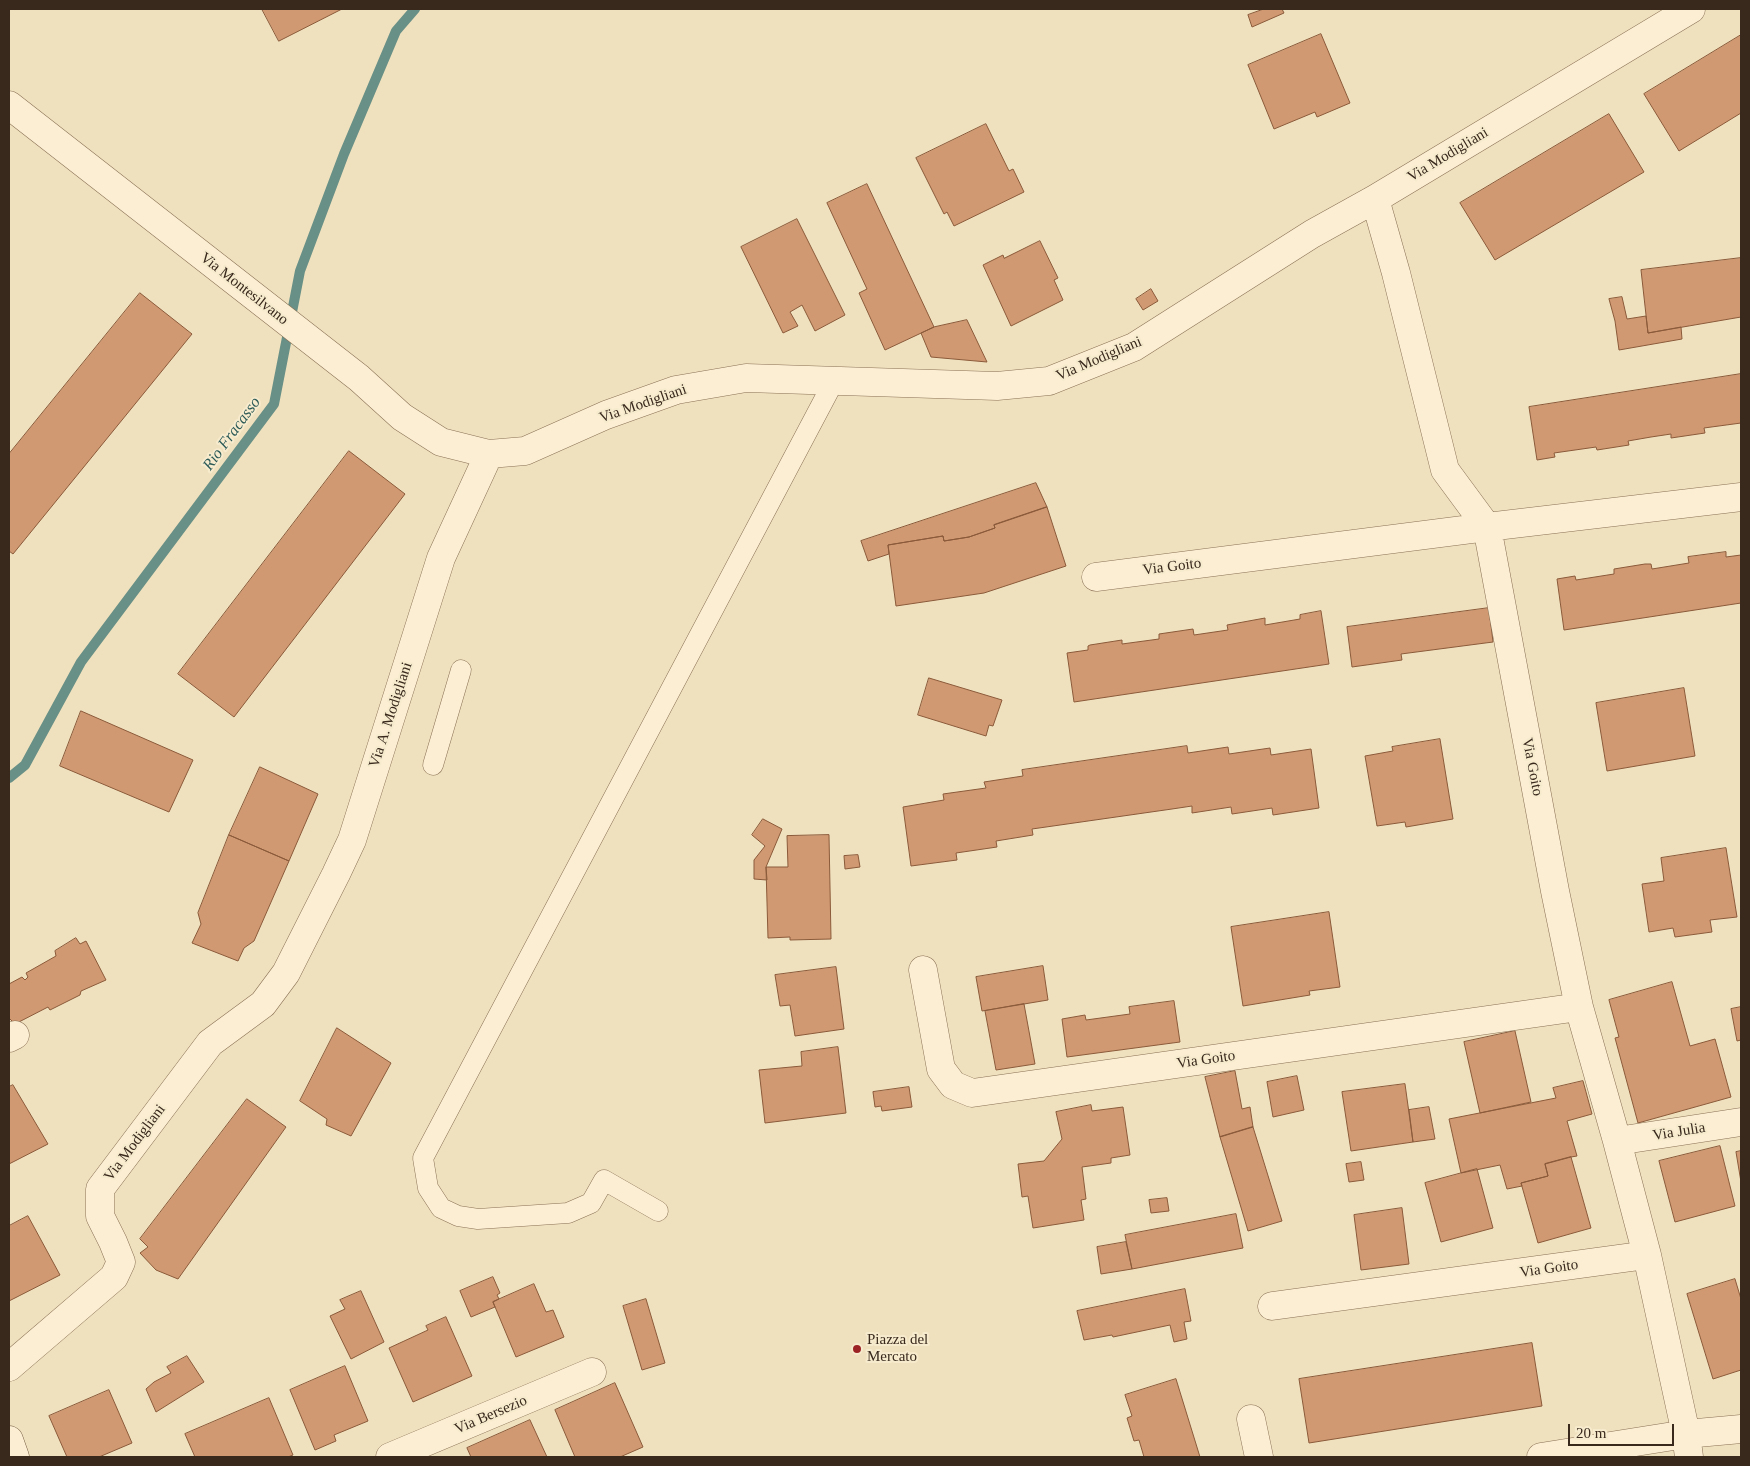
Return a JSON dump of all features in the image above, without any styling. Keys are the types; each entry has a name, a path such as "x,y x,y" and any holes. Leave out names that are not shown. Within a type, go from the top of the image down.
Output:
{"street":[{"name":"Via Modigliani","path":"489,454 525,451 606,415 676,390 746,378 996,386 1049,381 1134,347 1312,234 1375,199 1691,9"},
{"name":"Via Montesilvano","path":"9,105 359,378 402,417 441,442 489,454"},
{"name":"Via Goito","path":"1375,199 1396,273 1445,470 1487,527 1554,891 1579,1007 1647,1255 1687,1446"},
{"name":"Via A. Modigliani","path":"286,973 352,840 441,558 489,454"},
{"name":"Via Goito","path":"1096,577 1741,497"},
{"name":"Via Goito","path":"923,970 942,1069 953,1085 972,1093 1579,1007"},
{"name":"Via Modigliani","path":"9,1367 114,1277 121,1262 100,1216 100,1189 210,1043 263,1004 286,973"},
{"name":"Via Julia","path":"1617,1141 1741,1122"},
{"name":"Via Goito","path":"1272,1306 1647,1255"},
{"name":"Via Bersezio","path":"390,1457 592,1372"},
{"path":"1251,1419 1259,1457"},
{"path":"1541,1457 1687,1446 1741,1429"},
{"path":"9,1440 15,1457"}],"lane":[{"path":"658,1211 604,1180 591,1203 568,1213 478,1219 458,1216 440,1208 428,1188 423,1158 834,381"},
{"path":"433,765 460,670"}],"building":[{"path":"262,9 342,9 279,41"},
{"path":"1264,9 1282,9 1284,13 1252,27 1248,15"},
{"path":"1321,34 1350,103 1317,117 1315,112 1274,129 1248,65"},
{"path":"1741,35 1741,113 1679,151 1644,94"},
{"path":"1609,114 1644,172 1495,260 1460,203"},
{"path":"986,124 1009,171 1013,169 1024,192 954,226 947,212 944,214 916,158"},
{"path":"867,184 934,327 885,350 859,293 867,289 827,203"},
{"path":"797,219 845,315 815,331 802,305 790,312 798,326 783,333 741,247"},
{"path":"1040,241 1058,278 1054,280 1063,300 1011,326 983,265 1003,255 1004,258"},
{"path":"1741,258 1741,317 1648,333 1641,270"},
{"path":"1151,289 1158,301 1143,310 1136,299"},
{"path":"140,293 192,334 13,554 9,551 9,454"},
{"path":"1622,297 1627,319 1646,316 1648,333 1681,327 1682,339 1619,350 1615,321 1609,299"},
{"path":"967,320 987,362 931,357 921,333 934,327"},
{"path":"1741,374 1741,423 1704,428 1705,433 1671,438 1671,434 1628,441 1629,445 1597,450 1596,447 1554,453 1555,457 1537,460 1529,407"},
{"path":"349,451 405,494 234,717 178,674"},
{"path":"1036,483 1047,507 994,525 995,528 969,537 944,541 943,536 888,545 889,554 868,561 861,541"},
{"path":"1047,507 1066,566 984,593 896,606 888,545 943,536 944,541 969,537 995,528 994,525"},
{"path":"1726,552 1726,557 1741,555 1741,603 1564,630 1557,579 1575,576 1576,580 1614,574 1614,569 1645,564 1651,564 1652,569 1689,563 1688,557"},
{"path":"1489,608 1493,642 1401,654 1402,660 1352,667 1347,627"},
{"path":"1321,611 1329,664 1074,702 1067,653 1088,650 1090,645 1122,640 1122,644 1159,639 1159,634 1193,629 1194,635 1228,630 1227,625 1265,618 1265,625 1300,619 1300,615"},
{"path":"929,678 1002,700 993,726 989,725 986,736 918,715"},
{"path":"1684,688 1695,756 1607,771 1596,703"},
{"path":"81,711 193,760 169,812 60,766"},
{"path":"1440,739 1453,819 1406,827 1405,822 1377,826 1365,756 1393,751 1392,747"},
{"path":"1187,746 1188,753 1228,747 1229,754 1270,748 1271,755 1311,749 1319,808 1273,815 1272,808 1232,814 1231,807 1192,813 1192,806 1032,829 1033,835 996,841 997,847 956,853 957,860 911,866 903,807 944,800 943,794 986,788 984,782 1023,776 1022,770"},
{"path":"260,767 318,794 289,861 229,835"},
{"path":"763,819 782,829 766,867 767,880 754,879 754,860 765,846 752,835"},
{"path":"229,835 289,861 254,941 244,948 238,961 192,943 201,924 198,913"},
{"path":"829,835 831,939 790,940 790,937 768,938 766,867 788,867 787,836"},
{"path":"1726,848 1737,917 1710,920 1712,932 1675,937 1673,928 1649,932 1642,884 1664,881 1661,858"},
{"path":"858,855 860,867 845,869 844,856"},
{"path":"1329,912 1340,987 1309,991 1310,995 1243,1006 1231,927"},
{"path":"76,938 80,944 86,941 106,980 81,991 80,995 50,1010 48,1007 15,1024 9,1018 9,984 22,977 25,980 28,977 26,973 56,956 55,951"},
{"path":"1043,966 1048,1000 982,1011 976,977"},
{"path":"836,967 844,1029 795,1036 790,1005 780,1006 775,975"},
{"path":"1672,982 1690,1046 1715,1039 1731,1097 1638,1123 1615,1038 1619,1037 1609,1000"},
{"path":"1174,1001 1180,1042 1067,1057 1062,1019 1085,1015 1086,1020 1130,1014 1129,1007"},
{"path":"1024,1004 1035,1064 996,1070 985,1011"},
{"path":"1741,1007 1741,1040 1737,1041 1731,1009"},
{"path":"337,1028 391,1063 351,1136 326,1125 327,1119 300,1101"},
{"path":"1515,1031 1531,1102 1480,1113 1464,1042"},
{"path":"838,1047 846,1113 765,1123 759,1070 802,1066 801,1052"},
{"path":"1235,1071 1242,1109 1250,1107 1253,1127 1220,1137 1205,1077"},
{"path":"1297,1076 1304,1110 1273,1117 1267,1082"},
{"path":"1583,1081 1592,1114 1567,1121 1577,1156 1545,1164 1548,1176 1521,1183 1522,1186 1507,1189 1500,1165 1461,1173 1449,1119 1556,1098 1553,1088"},
{"path":"1405,1084 1413,1142 1351,1151 1342,1092"},
{"path":"13,1085 48,1144 9,1164 9,1087"},
{"path":"909,1087 912,1107 882,1111 881,1106 875,1107 873,1092"},
{"path":"247,1099 286,1127 178,1279 156,1270 140,1253 148,1247 140,1239"},
{"path":"1091,1105 1092,1111 1123,1107 1130,1155 1111,1158 1111,1163 1082,1167 1086,1199 1081,1200 1084,1220 1033,1228 1028,1196 1022,1197 1018,1164 1044,1161 1062,1139 1056,1112"},
{"path":"1429,1107 1435,1139 1413,1142 1409,1110"},
{"path":"1253,1127 1282,1221 1248,1231 1220,1137"},
{"path":"1720,1146 1735,1206 1675,1222 1659,1161"},
{"path":"1741,1151 1741,1182 1736,1152"},
{"path":"1571,1157 1591,1228 1538,1243 1521,1183 1548,1176 1545,1164"},
{"path":"1361,1162 1364,1180 1349,1182 1346,1164"},
{"path":"1477,1169 1493,1228 1441,1242 1425,1183"},
{"path":"1167,1198 1169,1211 1151,1213 1149,1200"},
{"path":"1402,1208 1409,1264 1361,1270 1354,1215"},
{"path":"1236,1214 1243,1248 1132,1269 1125,1235"},
{"path":"28,1216 60,1275 9,1301 9,1226"},
{"path":"1126,1242 1132,1269 1101,1274 1097,1247"},
{"path":"493,1277 500,1293 497,1295 499,1299 493,1302 495,1307 471,1317 460,1291"},
{"path":"1735,1279 1741,1299 1741,1370 1713,1379 1687,1294"},
{"path":"534,1284 546,1312 553,1310 564,1337 516,1357 493,1302"},
{"path":"1185,1289 1191,1321 1184,1322 1187,1339 1174,1342 1170,1325 1113,1337 1112,1335 1084,1340 1077,1311"},
{"path":"361,1291 384,1342 351,1359 330,1316 345,1309 340,1300"},
{"path":"646,1299 665,1363 642,1370 623,1306"},
{"path":"446,1317 472,1376 413,1402 389,1348 428,1330 426,1326"},
{"path":"1532,1343 1542,1406 1309,1443 1299,1379"},
{"path":"187,1356 204,1382 156,1412 146,1389 154,1382 171,1373 167,1367"},
{"path":"345,1366 368,1421 334,1435 336,1441 315,1450 290,1390"},
{"path":"1176,1379 1200,1457 1144,1457 1139,1440 1134,1441 1127,1418 1132,1416 1125,1395"},
{"path":"615,1383 643,1447 620,1457 575,1457 555,1410"},
{"path":"109,1390 132,1443 99,1457 67,1457 49,1416"},
{"path":"269,1398 293,1455 288,1457 195,1457 185,1434"},
{"path":"530,1420 547,1457 471,1457 467,1448"}],"waterway":[{"name":"Rio Fracasso","path":"9,778 25,765 81,662 274,404 300,271 344,154 396,31 415,9"}],"place":[{"name":"Piazza del Mercato","path":"857,1349"}]}
